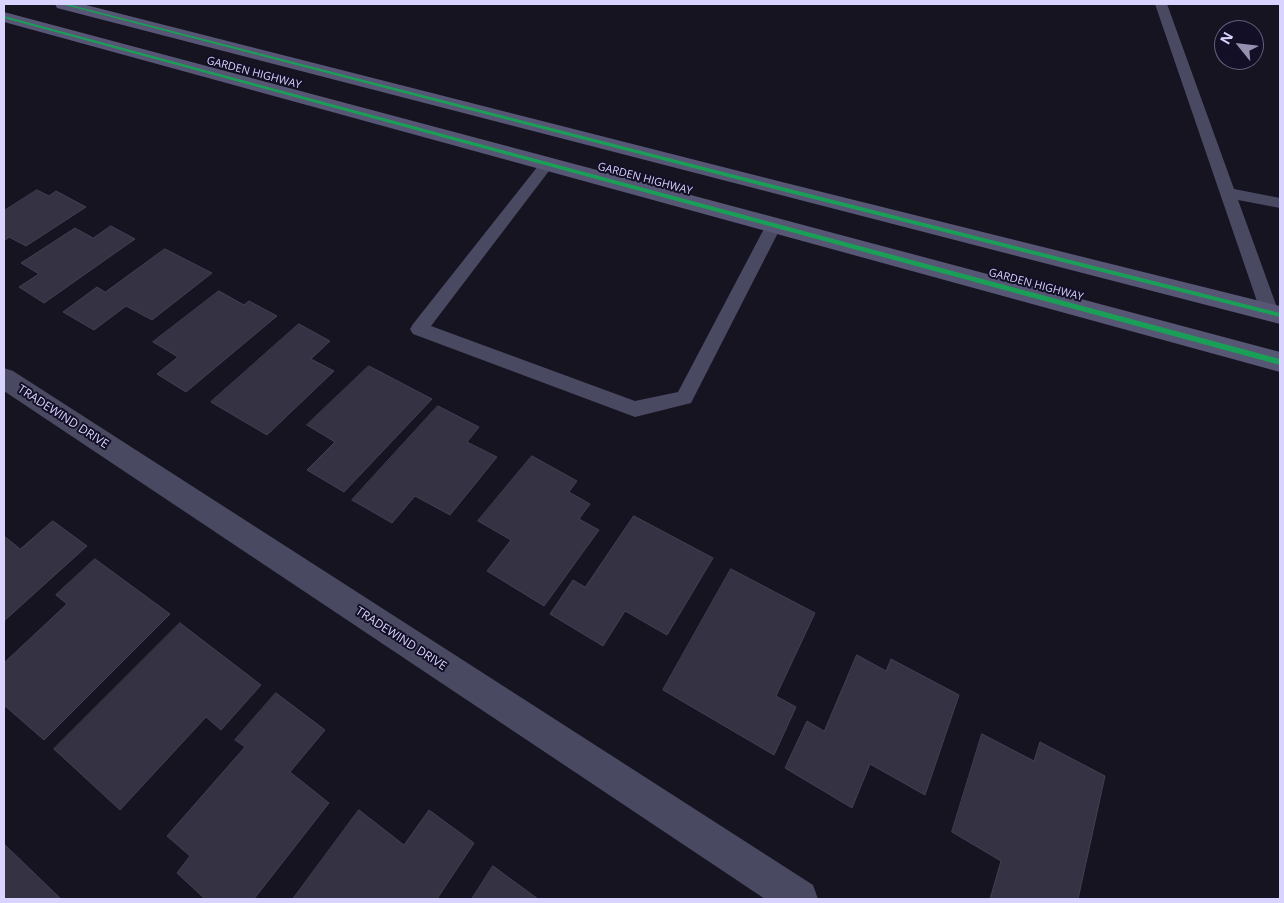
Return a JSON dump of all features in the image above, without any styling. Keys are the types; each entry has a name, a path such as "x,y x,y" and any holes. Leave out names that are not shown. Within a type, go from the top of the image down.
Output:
{"main road":[{"name":"GARDEN HIGHWAY","path":"63,4 1275,314"},
{"name":"GARDEN HIGHWAY","path":"4,17 1280,362"}],"street":[{"name":"TRADEWIND DRIVE","path":"4,378 799,899"}],"lane":[{"path":"1161,4 1228,193 1275,314"},
{"path":"547,164 419,329 635,409 684,398 774,225"},
{"path":"1228,193 1280,203"}],"building":[{"path":"37,190 49,196 56,191 86,207 26,246 9,237 4,241 4,211"},
{"path":"111,226 135,239 44,303 19,287 39,274 21,263 75,228 93,238"},
{"path":"165,249 212,273 152,320 126,306 94,330 63,312 97,287 105,292"},
{"path":"219,291 244,305 249,301 277,316 186,392 157,374 178,357 153,342"},
{"path":"299,324 330,341 311,359 334,371 267,435 211,402"},
{"path":"369,366 432,399 344,492 307,470 335,442 307,425"},
{"path":"438,406 479,427 467,442 497,457 450,515 415,496 392,523 352,500"},
{"path":"532,456 577,481 569,492 590,504 579,519 599,530 544,606 487,571 511,540 478,521"},
{"path":"634,516 713,558 667,635 625,611 603,646 550,614 573,580 585,587"},
{"path":"53,521 87,546 4,621 4,536 20,549"},
{"path":"95,559 170,614 44,740 4,705 4,663 67,604 56,595"},
{"path":"731,569 815,613 776,696 796,707 774,755 663,690"},
{"path":"180,623 261,685 221,730 206,717 120,810 54,749"},
{"path":"857,655 886,671 891,659 959,695 925,795 870,764 852,808 785,768 807,721 824,731"},
{"path":"276,693 325,730 290,772 329,803 254,899 205,899 177,873 190,856 167,836 245,747 235,740"},
{"path":"982,734 1034,761 1040,742 1105,776 1078,899 990,899 1001,861 952,832"},
{"path":"359,810 404,845 429,810 474,843 437,899 293,899"},
{"path":"4,844 61,899 4,899"},
{"path":"493,866 538,899 472,899"}],"cycle path":[{"path":"63,4 1280,315"},
{"path":"4,17 1280,362"}]}
